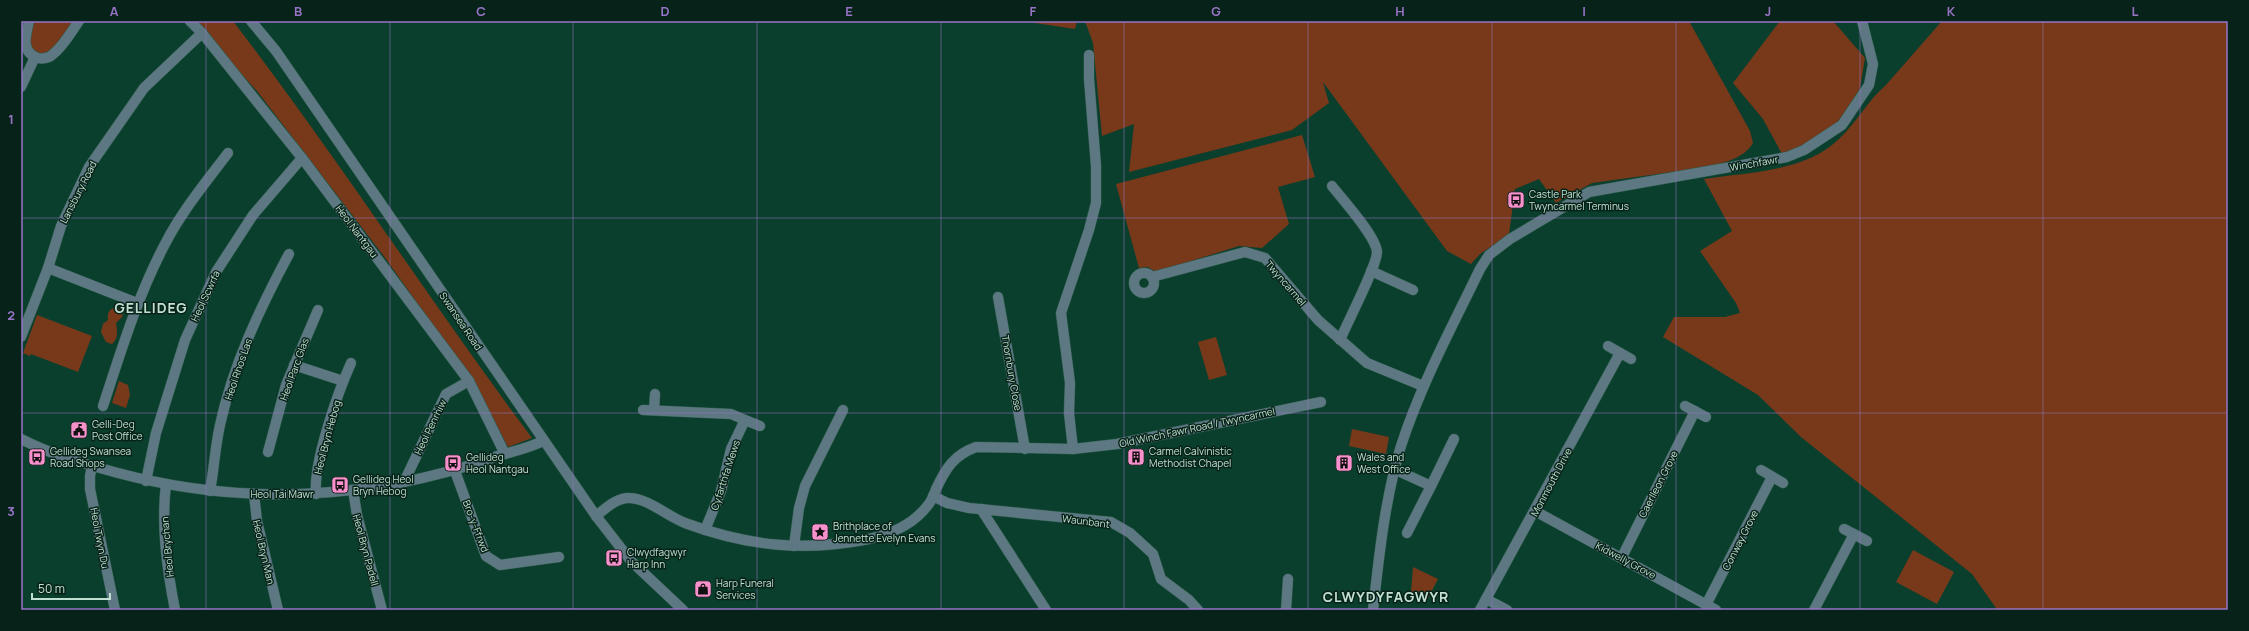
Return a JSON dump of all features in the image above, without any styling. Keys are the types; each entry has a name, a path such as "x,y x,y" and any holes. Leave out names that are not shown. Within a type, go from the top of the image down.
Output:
{"street":[{"path":"29,21 25,39 26,48 30,55 40,59 51,57 59,50 79,21"},
{"name":"Heol Nantgau","path":"190,21 202,33 302,158 469,381 505,454"},
{"name":"Swansea Road","path":"251,21 276,51 596,516 631,561 682,610"},
{"name":"Winchfawr","path":"1373,610 1386,511 1401,447 1423,386 1480,268 1489,255 1551,213 1589,192 1598,189 1787,157 1804,150 1842,125 1869,85 1873,64 1862,21"},
{"name":"Lansbury Road","path":"21,337 48,268 61,226 89,167 144,88 202,33"},
{"path":"1072,449 1069,413 1070,383 1061,313 1089,230 1096,203 1096,166 1089,79 1089,56"},
{"path":"21,87 35,57"},
{"path":"103,406 137,303 174,230 190,203 228,153"},
{"name":"Heol Scwrfa","path":"146,480 156,433 185,340 216,272 253,215 302,158"},
{"path":"1332,186 1369,233 1377,251 1371,271 1340,340"},
{"name":"Twyncarmel","path":"1152,277 1245,252 1265,258 1318,320 1367,363 1423,386"},
{"name":"Heol Rhos Las","path":"210,491 220,425 239,362 261,307 289,254"},
{"path":"48,268 137,303"},
{"path":"1371,271 1413,290"},
{"name":"Thornbury Close","path":"998,297 1025,449"},
{"name":"Heol Parc Glas","path":"268,452 286,385 318,310"},
{"path":"1608,346 1631,359"},
{"name":"Monmouth Drive","path":"1480,610 1620,353"},
{"name":"Heol Bryn Hebog","path":"316,494 316,480 343,381 351,363"},
{"path":"294,365 343,381"},
{"name":"Heol Penrhiw","path":"404,482 446,394 469,381"},
{"path":"654,410 655,394"},
{"name":"Old Winch Fawr Road / Twyncarmel","path":"596,516 617,501 628,498 705,530 745,542 772,546 814,546 868,539 892,532 924,510 955,457 962,452 976,447 1072,449 1117,444 1321,402"},
{"path":"1685,406 1706,418"},
{"path":"643,410 731,414 760,426"},
{"path":"794,546 799,508 805,486 843,410"},
{"name":"Caerlleon Grove","path":"1622,557 1695,411"},
{"name":"Cyfarthfa Mews","path":"705,530 721,491 732,449 744,420"},
{"name":"Heol Tai Mawr","path":"21,439 92,466 146,480 210,491 254,494 316,494 404,482 455,471 543,441"},
{"path":"1407,533 1454,439"},
{"name":"Heol Twyn Du","path":"92,466 90,488 115,610"},
{"path":"1396,470 1431,486"},
{"path":"1761,470 1783,484"},
{"name":"Bro-y-Ffrwd","path":"455,471 486,556 500,565 559,557"},
{"name":"Conway Grove","path":"1708,603 1772,477"},
{"name":"Heol Brychan","path":"166,484 163,506 164,521 168,571 175,610"},
{"name":"Heol Bryn Padell","path":"353,490 357,515 382,610"},
{"name":"Heol Bryn Man","path":"254,494 256,521 278,610"},
{"name":"Waunbant","path":"933,496 947,503 981,509 1111,522 1130,533 1153,554 1161,579 1189,600 1198,610"},
{"path":"981,509 1046,610"},
{"name":"Kidwelly Grove","path":"1535,511 1708,603 1716,610"},
{"path":"1844,529 1867,541"},
{"path":"1814,610 1854,534"},
{"path":"1286,610 1288,579"},
{"path":"1486,599 1507,610"}],"shaded area":[{"path":"32,21 76,21 49,55 31,53 29,37"},
{"path":"193,21 233,21 272,72 532,438 508,447 475,384 383,255 257,91"},
{"path":"1022,21 1077,21 1075,29"},
{"path":"1085,21 1689,21 1750,131 1753,143 1740,156 1709,167 1592,183 1556,203 1539,179 1515,189 1509,234 1480,254 1471,264 1447,251 1323,82 1329,103 1292,130 1129,172 1134,124 1102,136 1093,43"},
{"path":"1780,21 1833,21 1865,58 1860,88 1849,108 1834,126 1813,141 1782,154 1763,119 1733,83"},
{"path":"1942,21 2228,21 2228,610 1995,610 1996,608 1972,574 1801,437 1758,395 1663,337 1674,317 1725,317 1740,313 1736,303 1700,251 1732,231 1704,179 1776,169 1811,158 1826,149 1846,132 1874,97"},
{"path":"1302,135 1315,177 1278,187 1289,224 1262,248 1239,246 1156,272 1148,267 1139,268 1116,184"},
{"path":"114,308 121,309 123,313 122,317 116,323 117,337 112,344 106,342 101,332 103,324 108,320 109,312"},
{"path":"37,315 92,336 78,372 31,354 30,356 23,353"},
{"path":"1216,337 1227,375 1209,380 1198,342"},
{"path":"119,381 128,385 130,395 126,408 112,403"},
{"path":"1352,429 1389,437 1386,454 1349,446"},
{"path":"1913,550 1954,572 1937,604 1896,582"},
{"path":"1413,567 1438,579 1427,600 1411,592"}],"place":[{"name":"Castle Park Twyncarmel Terminus","path":"1516,200"},
{"name":"Gelli-Deg Post Office","path":"79,430"},
{"name":"Gellideg Swansea Road Shops","path":"37,457"},
{"name":"Carmel Calvinistic Methodist Chapel","path":"1136,457"},
{"name":"Gellideg Heol Nantgau","path":"453,463"},
{"name":"Wales and West Office","path":"1344,463"},
{"name":"Gellideg Heol Bryn Hebog","path":"340,485"},
{"name":"Brithplace of Jennette Evelyn Evans","path":"820,532"},
{"name":"Clwydfagwyr Harp Inn","path":"614,558"},
{"name":"Harp Funeral Services","path":"703,589"}],"district":[{"name":"GELLIDEG","path":"151,307"},
{"name":"CLWYDYFAGWYR","path":"1386,596"}]}
